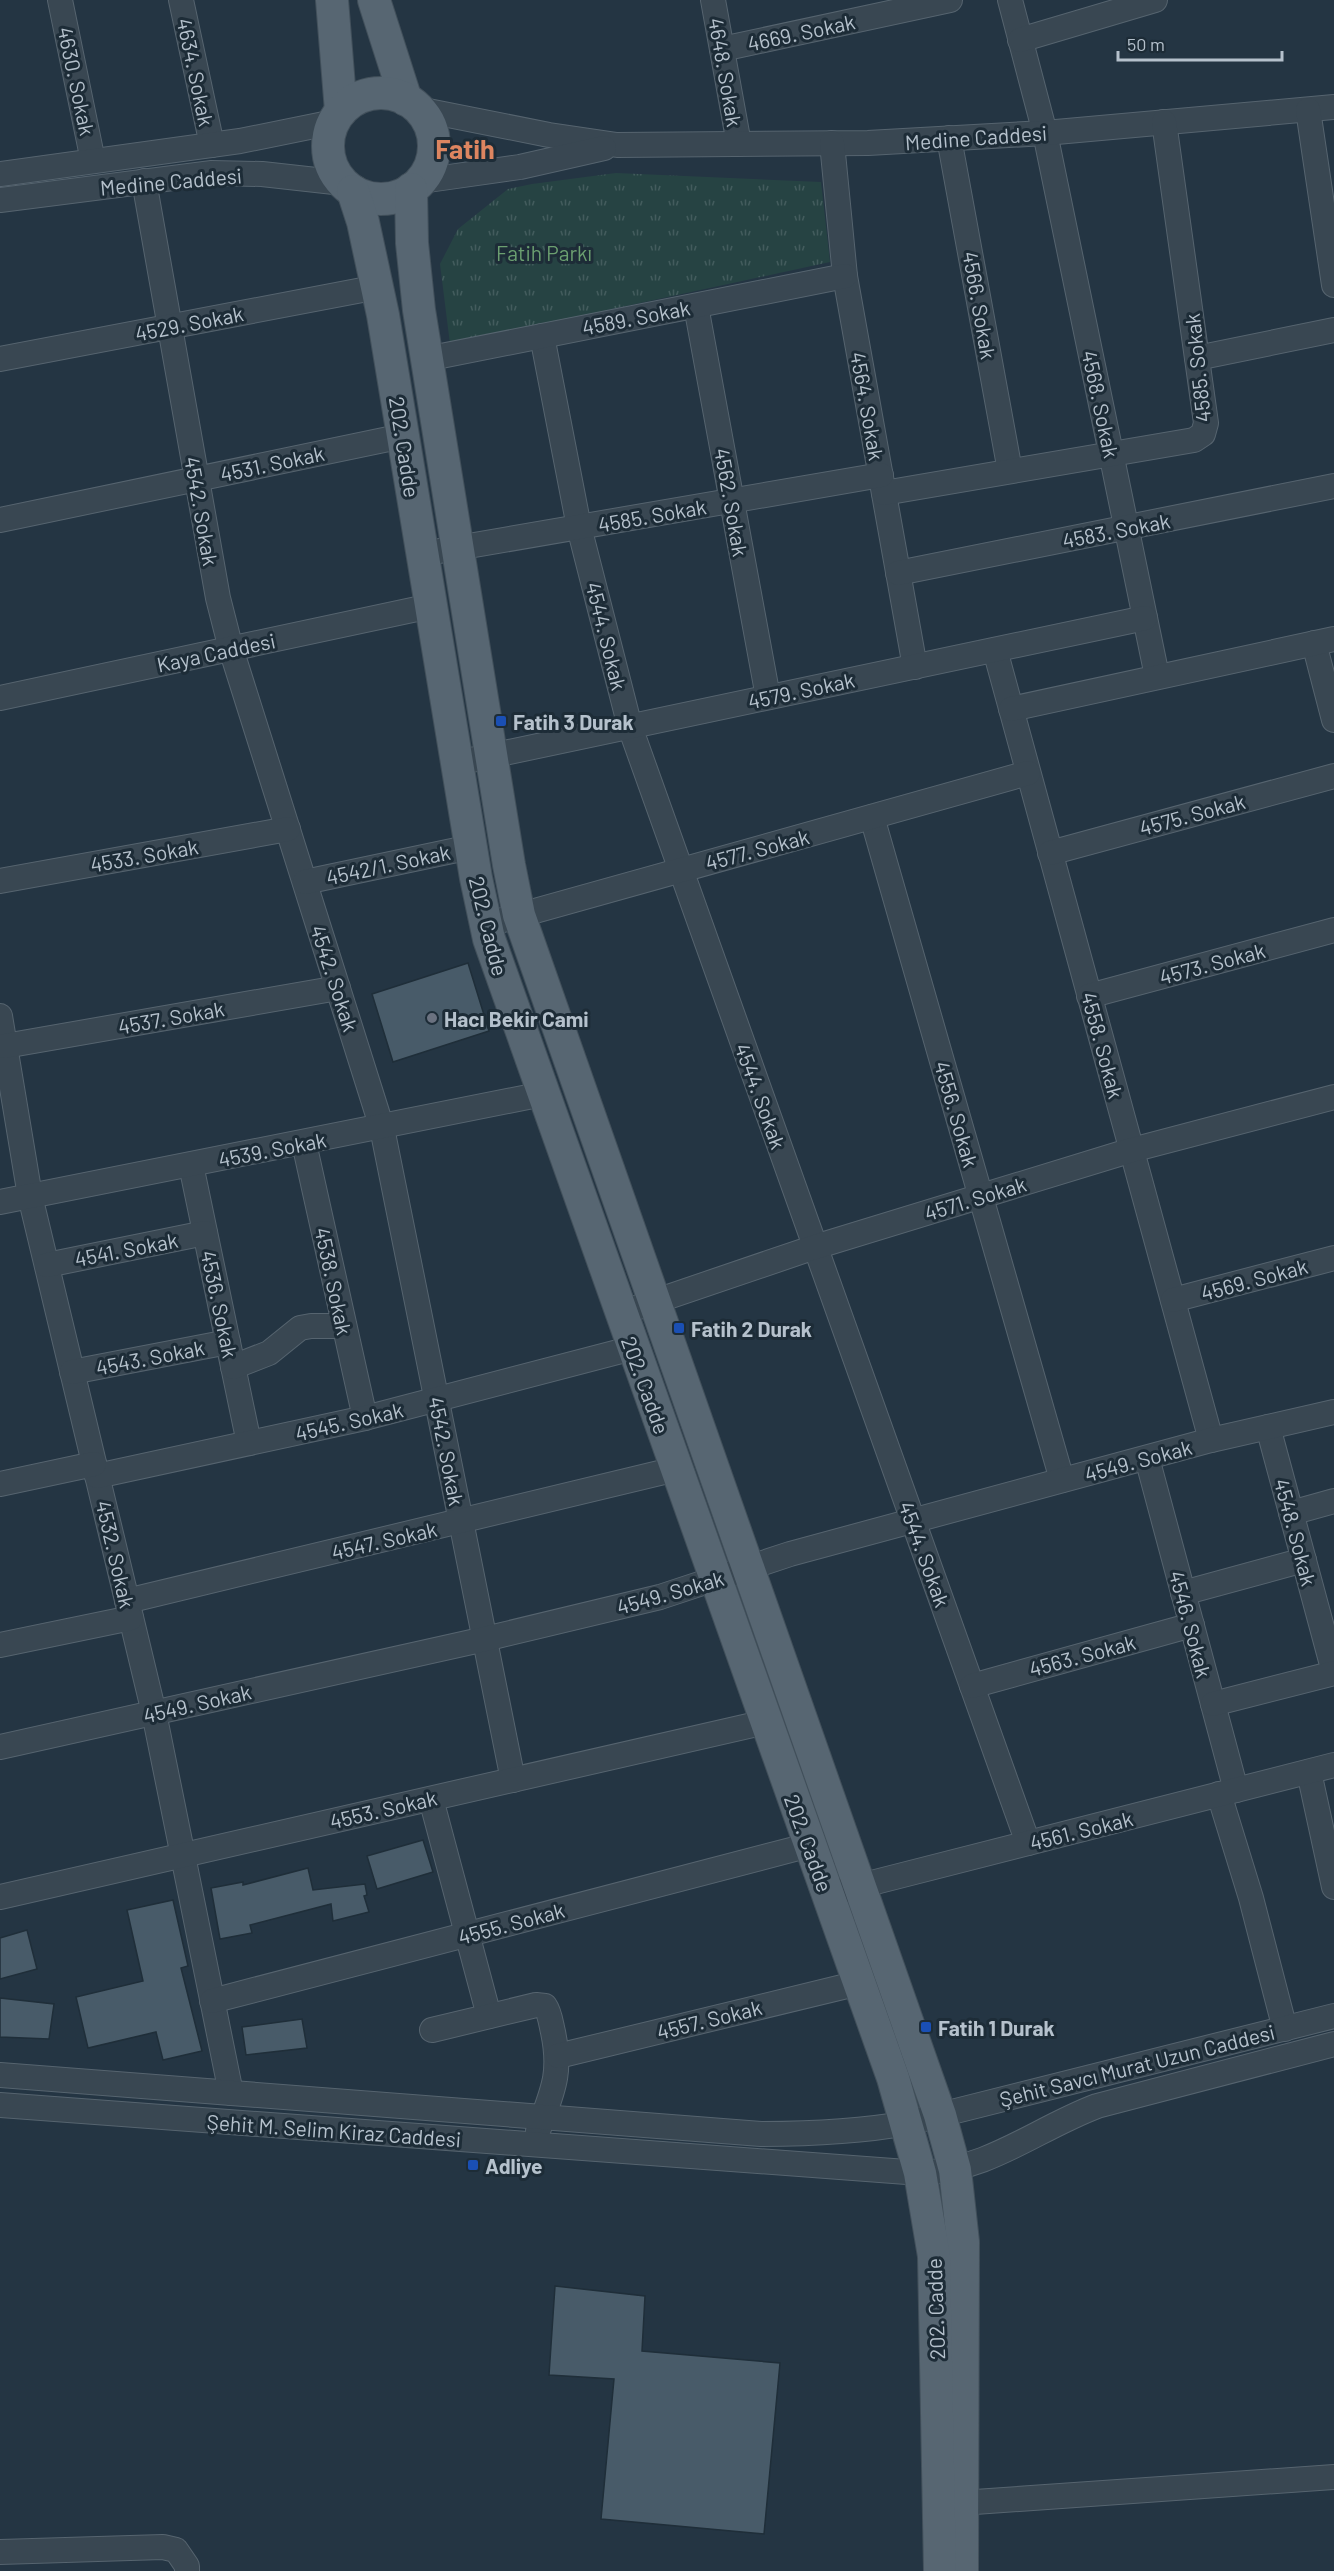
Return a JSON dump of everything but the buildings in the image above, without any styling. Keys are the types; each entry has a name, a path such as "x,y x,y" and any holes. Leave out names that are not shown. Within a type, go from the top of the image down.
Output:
{"main road":[{"path":"332,0 338,116 330,134 329,154 335,172 348,187 376,199 389,198 416,185 428,171 434,147 429,123 412,104 376,0"},
{"path":"338,116 363,96 375,93 388,94 412,104"},
{"name":"202. Cadde","path":"416,185 415,279 426,359 519,915 940,2115 955,2170 963,2242 951,2504 940,2571"},
{"name":"202. Cadde","path":"348,187 363,222 378,287 485,925 908,2123 931,2230 951,2504 962,2571"}],"street":[{"name":"4630. Sokak","path":"60,0 93,161"},
{"name":"4634. Sokak","path":"181,0 212,145"},
{"name":"4648. Sokak","path":"713,0 739,144"},
{"name":"4669. Sokak","path":"722,49 950,0"},
{"name":"4568. Sokak","path":"1010,0 1045,133 1157,676"},
{"path":"1020,40 1155,0"},
{"name":"Medine Caddesi","path":"412,104 549,135 616,145 832,143 1045,133 1334,107"},
{"path":"1308,110 1334,285"},
{"name":"Medine Caddesi","path":"0,174 212,145 338,116"},
{"name":"4585. Sokak","path":"422,554 732,501 1010,471 1194,440 1203,434 1206,423 1164,122"},
{"name":"4566. Sokak","path":"949,138 1010,471"},
{"name":"4564. Sokak","path":"832,143 845,276 915,667"},
{"name":"Medine Caddesi","path":"416,185 520,167 616,145"},
{"name":"Medine Caddesi","path":"0,200 188,175 234,173 300,177 348,187"},
{"name":"4542. Sokak","path":"144,181 218,598 231,648 382,1128 513,1780"},
{"name":"4589. Sokak","path":"426,359 845,276"},
{"name":"4529. Sokak","path":"0,359 378,287"},
{"name":"4562. Sokak","path":"696,306 768,698"},
{"path":"1197,358 1334,330"},
{"name":"4544. Sokak","path":"542,336 579,527 630,727 1028,1843"},
{"name":"4531. Sokak","path":"0,520 403,436"},
{"name":"4583. Sokak","path":"898,573 1334,486"},
{"name":"Kaya Caddesi","path":"0,698 431,606"},
{"name":"4579. Sokak","path":"457,763 1145,618"},
{"path":"1011,709 1324,641 1334,720"},
{"name":"4558. Sokak","path":"994,650 1211,1440"},
{"name":"4577. Sokak","path":"485,925 1028,773"},
{"name":"4575. Sokak","path":"1050,853 1334,776"},
{"name":"4556. Sokak","path":"872,817 1062,1480"},
{"name":"4533. Sokak","path":"0,881 288,829"},
{"name":"4542/1. Sokak","path":"305,882 471,847"},
{"name":"4573. Sokak","path":"1089,996 1334,930"},
{"name":"4537. Sokak","path":"5,1046 338,988"},
{"name":"4532. Sokak","path":"0,1016 30,1196 154,1713 231,2092"},
{"name":"4539. Sokak","path":"0,1202 382,1128 543,1094"},
{"name":"4571. Sokak","path":"621,1313 815,1247 1132,1150 1334,1097"},
{"name":"4538. Sokak","path":"304,1143 364,1418"},
{"name":"4536. Sokak","path":"190,1165 249,1443"},
{"name":"4541. Sokak","path":"46,1265 205,1233"},
{"name":"4569. Sokak","path":"1173,1300 1334,1258"},
{"path":"233,1366 269,1353 300,1328 344,1326"},
{"name":"4543. Sokak","path":"72,1372 228,1342"},
{"name":"4545. Sokak","path":"0,1484 249,1443 437,1401 633,1348"},
{"name":"4549. Sokak","path":"0,1747 485,1640 660,1597 790,1554 913,1520 1211,1440 1334,1412"},
{"name":"4548. Sokak","path":"1268,1427 1334,1673"},
{"name":"4546. Sokak","path":"1147,1458 1213,1704 1227,1792 1251,1898 1285,2029"},
{"name":"4547. Sokak","path":"0,1645 461,1522 676,1469"},
{"path":"1291,1513 1334,1502"},
{"path":"1183,1593 1304,1560"},
{"name":"4563. Sokak","path":"972,1686 1192,1625"},
{"path":"1213,1704 1334,1673"},
{"name":"4553. Sokak","path":"0,1897 766,1722"},
{"name":"4561. Sokak","path":"827,1894 1334,1765"},
{"path":"1309,1772 1330,1848 1334,1887"},
{"path":"431,1798 489,2016"},
{"name":"4555. Sokak","path":"212,2001 810,1845"},
{"name":"4557. Sokak","path":"558,2056 859,1983"},
{"path":"432,2030 536,2005 545,2006 549,2014 558,2056 555,2085 533,2145"},
{"name":"Şehit Savcı Murat Uzun Caddesi","path":"940,2115 1334,2016"},
{"name":"Şehit Savcı Murat Uzun Caddesi","path":"955,2170 990,2158 1074,2115 1097,2106 1334,2044"},
{"name":"Şehit M. Selim Kiraz Caddesi","path":"0,2075 782,2134 852,2132 940,2115"},
{"name":"Şehit M. Selim Kiraz Caddesi","path":"0,2105 920,2173 955,2170"},
{"path":"951,2504 1334,2478"},
{"path":"0,2552 163,2547 176,2550 187,2566 187,2571"}],"green space":[{"name":"Fatih Parkı","path":"616,173 821,182 830,262 450,344 440,264 458,229 508,189"}],"place":[{"name":"Fatih 3 Durak","path":"501,721"},
{"name":"Hacı Bekir Cami","path":"432,1018"},
{"name":"Fatih 2 Durak","path":"679,1328"},
{"name":"Fatih 1 Durak","path":"926,2027"},
{"name":"Adliye","path":"473,2165"}],"district":[{"name":"Fatih","path":"465,148"}]}
